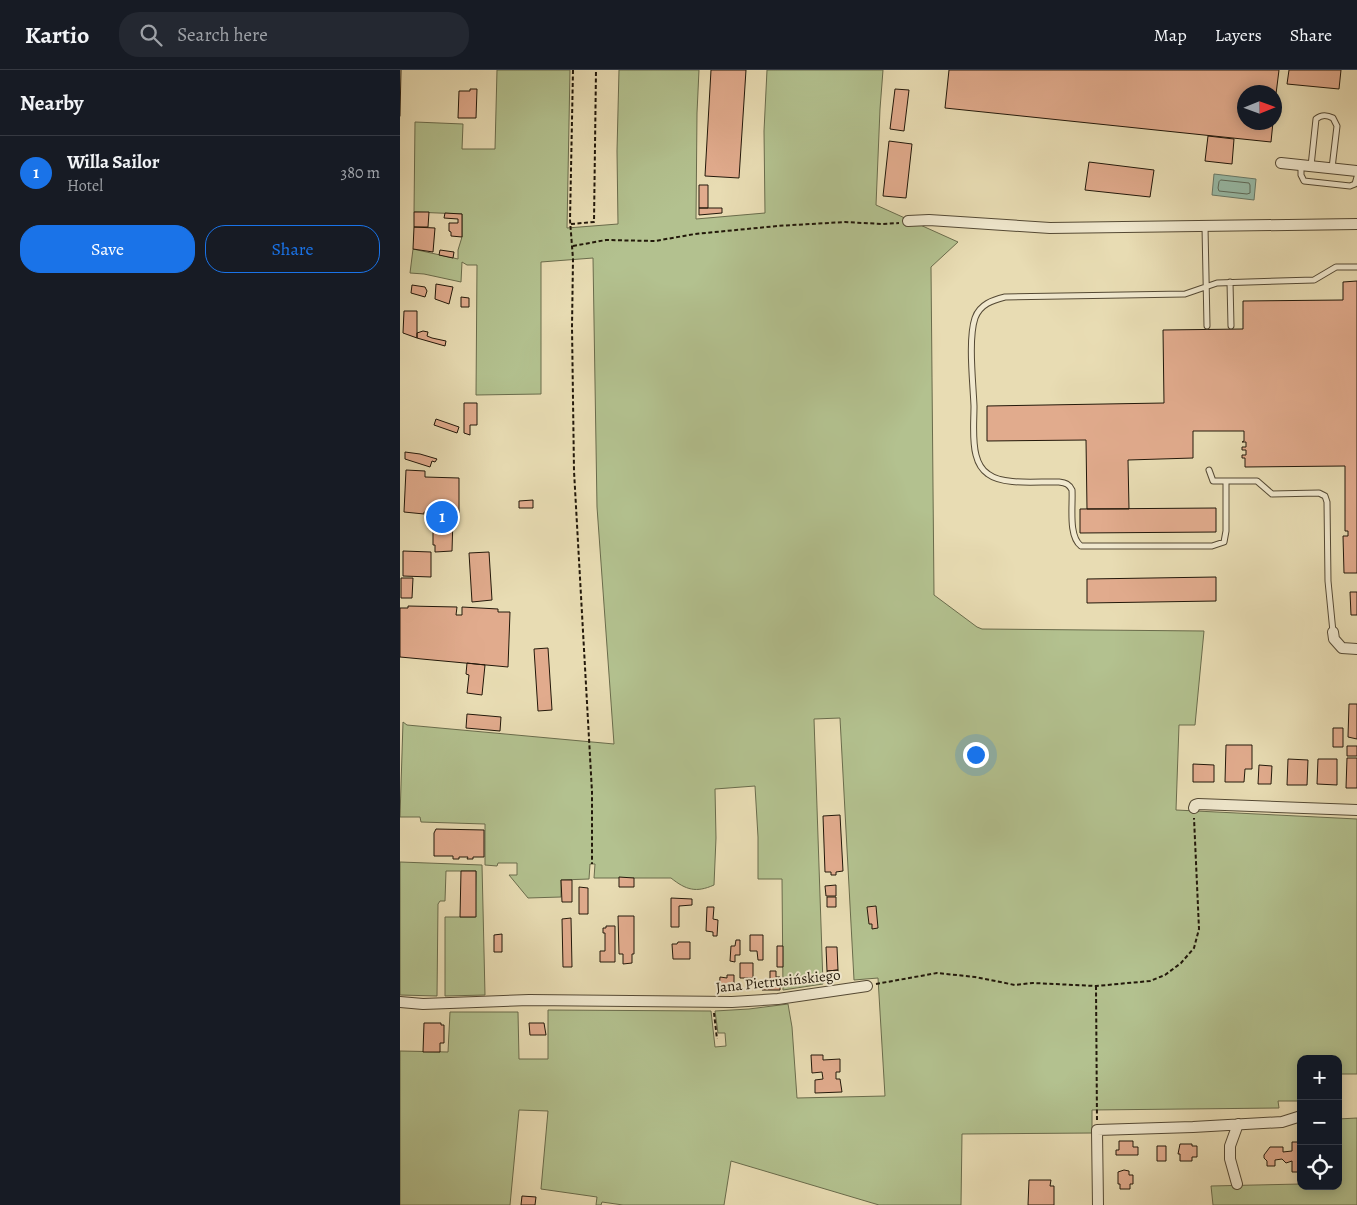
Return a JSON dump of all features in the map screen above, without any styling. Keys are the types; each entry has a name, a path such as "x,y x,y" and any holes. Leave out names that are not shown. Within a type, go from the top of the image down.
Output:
{"street":[{"path":"1281,163 1357,171"},
{"path":"908,221 929,220 1050,228 1357,224"},
{"path":"1333,632 1334,640 1342,648 1357,649"},
{"path":"1194,808 1198,804 1357,810"},
{"name":"Jana Pietrusińskiego","path":"400,1002 423,1004 529,1000 739,1002 778,999 867,986"},
{"path":"1098,1205 1097,1130 1282,1122 1297,1117"},
{"path":"1238,1124 1230,1146 1230,1159 1238,1184"}],"lane":[{"path":"1332,168 1337,126 1333,118 1319,116 1316,119 1306,166 1301,176 1302,179 1304,181 1350,186 1355,184 1357,177"},
{"path":"1205,227 1207,326"},
{"path":"1226,482 1226,531 1224,542 1212,546 1080,546 1073,535 1072,490 1070,486 1059,482 1004,481 986,474 979,465 974,443 974,327 976,318 986,304 996,299 1016,296 1185,294 1206,286 1230,282 1314,280 1336,267 1357,267"},
{"path":"1230,282 1231,326"},
{"path":"1209,470 1213,481 1257,481 1272,494 1319,493 1325,496 1328,581 1333,632"}],"path":[{"path":"573,70 571,228 573,259 574,471 592,792 592,864"},
{"path":"571,224 594,222 596,70"},
{"path":"572,246 606,240 655,241 695,234 777,226 852,222 882,224 908,221"},
{"path":"867,986 905,977 937,973 975,976 1015,985 1033,983 1096,986 1150,981 1165,975 1181,963 1194,948 1199,929 1194,808"},
{"path":"1096,986 1097,1130"},
{"path":"713,1011 717,1039"}],"shaded area":[{"path":"497,70 570,70 567,228 618,224 619,70 699,70 696,219 765,213 764,131 767,70 883,70 876,205 958,242 931,267 934,595 982,629 1204,631 1195,725 1179,725 1176,810 1357,819 1357,1074 1342,1074 1342,1055 1297,1055 1297,1101 1278,1101 1279,1108 1092,1110 1092,1133 962,1134 961,1205 879,1205 731,1161 724,1205 623,1205 602,1202 601,1205 596,1205 597,1197 541,1189 548,1111 519,1110 510,1205 400,1205 400,1051 448,1052 450,1012 518,1012 519,1059 548,1059 548,1010 711,1011 715,1047 726,1046 725,1033 718,1033 715,1011 788,1004 792,1027 797,1098 885,1096 878,978 854,980 840,718 814,719 823,984 783,990 782,879 758,879 755,786 715,789 716,838 714,885 702,889 686,888 671,878 594,878 595,864 590,864 589,879 561,880 561,897 528,898 509,875 517,875 517,863 498,863 497,866 485,865 485,824 421,822 420,817 400,817 403,722 407,725 614,744 597,507 593,258 541,262 541,394 476,395 477,265 467,265 462,262 461,282 410,273 413,249 458,259 458,250 462,237 462,214 414,212 415,122 463,124 462,149 495,149"},
{"path":"400,862 482,865 485,995 445,996 445,917 475,917 476,871 446,871 445,901 440,901 438,904 437,996 400,995"},
{"path":"1357,1118 1357,1205 1213,1205 1211,1186 1297,1184 1297,1190 1342,1190 1342,1119"}],"water":[{"path":"1214,174 1256,179 1254,200 1212,195"}],"building":[{"path":"711,70 746,70 739,178 705,176"},
{"path":"949,70 1279,70 1277,85 1237,85 1237,130 1272,130 1271,142 945,108"},
{"path":"1289,70 1341,70 1339,89 1287,84"},
{"path":"470,89 477,89 476,118 458,118 459,91 470,91"},
{"path":"895,89 909,90 904,131 890,129"},
{"path":"1208,136 1234,139 1232,164 1205,161"},
{"path":"889,141 912,144 906,198 883,196"},
{"path":"1089,162 1154,170 1150,197 1085,190"},
{"path":"699,185 708,185 708,208 699,208"},
{"path":"699,208 722,208 722,213 699,215"},
{"path":"414,212 429,212 428,227 414,227"},
{"path":"445,213 462,214 462,237 451,236 449,223 458,223 458,219 444,218"},
{"path":"414,227 435,228 433,252 413,249"},
{"path":"440,250 454,252 453,258 439,255"},
{"path":"1357,281 1357,573 1344,573 1343,536 1348,536 1348,531 1345,531 1345,466 1245,467 1245,458 1242,458 1242,455 1246,455 1246,450 1242,450 1242,447 1246,447 1246,442 1242,442 1244,441 1244,431 1193,431 1193,458 1128,460 1129,509 1087,509 1086,440 987,441 987,406 1164,403 1163,330 1243,329 1243,301 1343,300 1343,282"},
{"path":"436,284 453,287 449,304 435,299"},
{"path":"412,285 425,287 427,291 425,297 411,293"},
{"path":"461,297 469,298 469,307 461,307"},
{"path":"404,311 417,311 417,338 403,333"},
{"path":"428,332 427,336 446,341 445,346 417,338 417,333"},
{"path":"464,403 477,403 477,425 470,425 470,435 464,433"},
{"path":"436,419 459,427 457,433 434,425"},
{"path":"405,452 437,459 435,462 432,461 430,467 405,459"},
{"path":"406,470 425,471 425,477 459,478 459,513 448,513 448,516 453,517 452,551 435,552 435,545 433,545 433,515 424,512 424,514 404,512"},
{"path":"533,500 533,508 519,508 519,501"},
{"path":"1216,508 1216,532 1080,533 1080,509"},
{"path":"403,551 431,552 431,577 403,576"},
{"path":"489,552 492,600 472,602 469,553"},
{"path":"1216,577 1216,601 1087,603 1087,579"},
{"path":"401,578 413,578 412,598 401,598"},
{"path":"1350,592 1357,592 1357,615 1351,615"},
{"path":"408,606 457,607 456,615 462,615 462,607 498,609 498,612 510,612 508,667 400,657 400,608 408,608"},
{"path":"548,648 552,710 538,711 534,649"},
{"path":"467,663 485,665 482,695 467,693 469,675 466,674"},
{"path":"1349,704 1357,704 1357,739 1348,737"},
{"path":"467,714 501,717 500,731 466,728"},
{"path":"1333,728 1343,728 1343,747 1333,747"},
{"path":"1226,745 1252,745 1252,769 1245,769 1244,782 1225,782"},
{"path":"1347,746 1357,746 1357,756 1347,756"},
{"path":"1347,758 1357,758 1357,788 1346,788"},
{"path":"1288,759 1308,760 1307,785 1287,785"},
{"path":"1318,759 1337,759 1337,785 1317,784"},
{"path":"1193,764 1214,765 1214,782 1193,782"},
{"path":"1259,765 1272,766 1271,784 1258,784"},
{"path":"840,815 843,871 836,872 836,875 831,875 831,872 825,872 823,816"},
{"path":"436,829 484,830 484,857 467,859 468,857 459,857 459,859 453,859 453,856 434,856 434,833"},
{"path":"461,871 476,871 476,917 460,917"},
{"path":"619,877 634,878 634,887 619,887"},
{"path":"561,880 572,880 572,902 562,902"},
{"path":"836,885 836,896 826,896 825,886"},
{"path":"579,887 588,888 588,914 579,914"},
{"path":"827,897 836,897 836,907 827,907"},
{"path":"671,898 692,899 692,905 679,906 679,927 671,927"},
{"path":"876,906 878,928 872,929 872,924 869,924 867,907"},
{"path":"707,907 714,907 713,919 718,920 717,936 713,936 713,932 706,931"},
{"path":"618,916 634,916 634,954 632,954 632,963 623,964 623,954 619,954"},
{"path":"571,918 572,967 563,967 562,919"},
{"path":"606,926 615,926 615,962 600,962 600,951 605,951 605,933 603,933 603,928 606,928"},
{"path":"502,934 502,952 494,952 494,935"},
{"path":"750,935 763,935 763,960 758,960 757,951 750,951"},
{"path":"736,940 740,940 740,955 735,955 735,962 730,961 731,946 735,946"},
{"path":"678,942 690,942 690,959 673,959 672,944 677,944"},
{"path":"777,946 783,946 783,967 777,967"},
{"path":"826,947 837,947 838,970 827,971"},
{"path":"740,963 753,963 753,978 740,978"},
{"path":"838,970 839,980 828,980 827,971"},
{"path":"770,971 776,971 776,977 780,977 780,990 762,990 762,982 770,982"},
{"path":"727,975 734,975 734,990 719,990 720,977 727,978"},
{"path":"424,1023 441,1023 441,1025 444,1025 444,1043 440,1043 440,1052 423,1052"},
{"path":"529,1023 544,1023 546,1035 530,1035"},
{"path":"811,1055 823,1055 823,1060 840,1059 840,1072 836,1072 836,1079 840,1079 842,1092 815,1093 815,1080 823,1079 822,1072 812,1073"},
{"path":"1119,1141 1133,1141 1133,1147 1138,1147 1138,1155 1116,1155 1116,1150 1119,1150"},
{"path":"1292,1142 1297,1142 1297,1172 1292,1172 1292,1161 1286,1163 1282,1159 1275,1160 1275,1166 1267,1166 1264,1155 1270,1147 1283,1147 1283,1152 1292,1151"},
{"path":"1180,1144 1197,1146 1197,1157 1192,1157 1192,1161 1180,1161 1180,1154 1178,1154"},
{"path":"1157,1146 1166,1146 1166,1161 1157,1161"},
{"path":"1129,1171 1129,1175 1133,1175 1133,1184 1130,1184 1130,1189 1120,1189 1120,1184 1118,1184 1118,1172"},
{"path":"1029,1180 1051,1180 1050,1186 1054,1186 1054,1205 1028,1205"},
{"path":"522,1196 536,1197 535,1205 521,1205"}],"tram line":[{"path":"400,116 401,70"}],"place":[{"name":"Willa Sailor","path":"442,517"}]}
